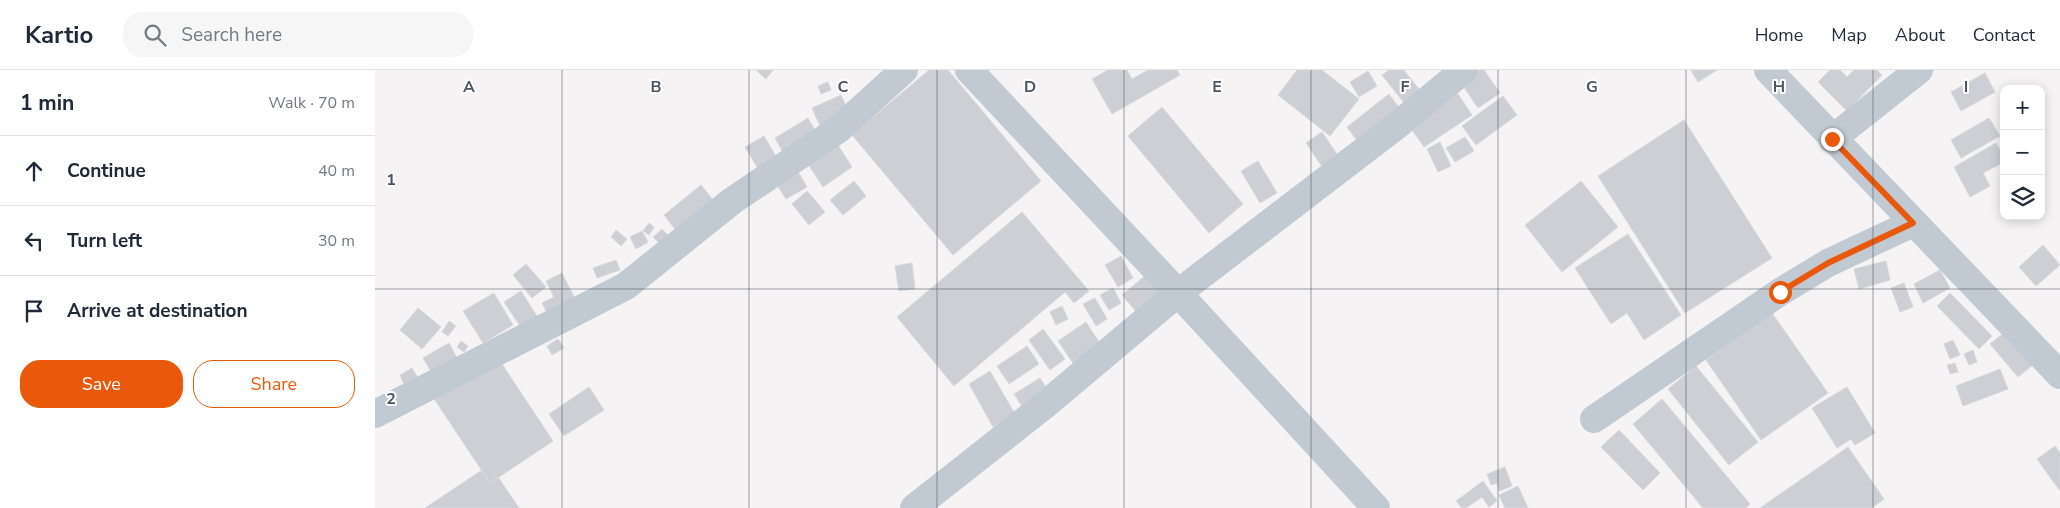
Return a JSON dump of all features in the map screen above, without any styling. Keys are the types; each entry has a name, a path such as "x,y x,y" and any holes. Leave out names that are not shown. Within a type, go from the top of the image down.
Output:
{"street":[{"path":"375,414 626,286 732,201 839,129 904,70"},
{"path":"969,70 1179,293 1376,508"},
{"path":"914,508 1046,404 1179,293 1395,128 1465,70"},
{"path":"1768,70 2060,375"},
{"path":"1832,139 1919,70"},
{"path":"1595,420 1780,292 1828,263 1913,223"}],"building":[{"path":"756,70 773,70 766,79"},
{"path":"929,70 948,70 1041,181 953,255 852,135"},
{"path":"1108,70 1127,70 1132,79 1148,70 1177,70 1180,75 1112,114 1092,79"},
{"path":"1297,70 1322,70 1359,99 1330,136 1278,95"},
{"path":"1389,70 1404,70 1421,92 1405,104 1382,75"},
{"path":"1479,70 1484,70 1500,93 1478,108 1461,83"},
{"path":"1691,70 1717,70 1698,82"},
{"path":"1830,70 1840,70 1847,77 1854,70 1877,70 1882,75 1847,111 1818,82"},
{"path":"1368,71 1377,86 1359,97 1350,82"},
{"path":"1985,73 1995,92 1961,111 1951,92"},
{"path":"828,82 831,90 821,94 818,86"},
{"path":"1389,94 1403,113 1361,146 1347,127"},
{"path":"1458,94 1472,115 1424,147 1410,127"},
{"path":"841,95 849,113 820,126 812,108"},
{"path":"1503,96 1517,115 1476,145 1462,126"},
{"path":"1162,107 1243,204 1209,233 1128,136"},
{"path":"808,118 818,136 785,156 775,138"},
{"path":"1989,118 2000,136 1961,158 1951,140"},
{"path":"1684,120 1772,258 1685,313 1598,176"},
{"path":"1322,132 1339,157 1323,168 1306,143"},
{"path":"764,136 778,160 760,172 745,147"},
{"path":"1465,137 1474,151 1455,162 1446,148"},
{"path":"1440,142 1451,166 1438,172 1427,149"},
{"path":"1996,143 2000,150 2000,164 1983,173 1990,186 1970,197 1954,167"},
{"path":"838,145 852,167 823,187 808,164"},
{"path":"1258,161 1277,193 1260,203 1241,171"},
{"path":"797,170 807,187 786,199 776,183"},
{"path":"854,181 866,196 843,215 830,200"},
{"path":"1581,181 1618,227 1562,272 1525,225"},
{"path":"701,185 718,206 681,237 664,215"},
{"path":"807,191 825,212 809,225 792,204"},
{"path":"1022,212 1089,291 1074,303 1065,292 954,386 897,317"},
{"path":"649,223 654,227 649,235 643,231"},
{"path":"662,229 670,237 661,245 653,237"},
{"path":"616,230 627,239 621,246 611,237"},
{"path":"642,231 648,242 636,249 630,237"},
{"path":"1628,234 1681,315 1644,340 1627,313 1611,324 1575,268"},
{"path":"2043,245 2060,265 2036,286 2019,267"},
{"path":"1121,256 1133,278 1118,287 1105,265"},
{"path":"616,260 620,270 597,278 593,268"},
{"path":"1886,261 1890,280 1859,289 1854,269"},
{"path":"912,263 915,289 899,291 895,266"},
{"path":"526,264 546,287 532,298 513,275"},
{"path":"1940,270 1950,288 1923,303 1914,284"},
{"path":"562,273 575,299 547,313 542,303 554,297 546,281"},
{"path":"1146,275 1162,295 1139,315 1122,295"},
{"path":"1904,283 1913,307 1900,312 1891,288"},
{"path":"1113,288 1121,303 1109,310 1100,295"},
{"path":"521,291 538,318 522,329 504,302"},
{"path":"494,293 513,325 483,343 463,311"},
{"path":"1950,293 1992,336 1979,349 1937,306"},
{"path":"1095,298 1107,319 1096,326 1083,304"},
{"path":"1062,306 1068,319 1056,325 1050,312"},
{"path":"418,308 441,327 422,349 400,330"},
{"path":"1772,313 1828,393 1761,440 1706,360"},
{"path":"449,321 456,326 448,336 442,332"},
{"path":"1086,322 1101,345 1073,363 1058,341"},
{"path":"1043,329 1065,359 1050,370 1029,340"},
{"path":"2006,331 2034,364 2018,377 1990,344"},
{"path":"558,339 564,348 552,355 547,346"},
{"path":"1953,340 1960,355 1950,359 1944,344"},
{"path":"461,341 468,346 464,352 457,347"},
{"path":"449,343 458,360 433,375 423,358"},
{"path":"1027,346 1039,364 1009,384 997,366"},
{"path":"1973,350 1977,362 1969,365 1964,354"},
{"path":"496,355 553,441 490,483 433,397"},
{"path":"1955,363 1958,372 1950,374 1947,365"},
{"path":"1696,366 1758,442 1729,465 1668,389"},
{"path":"412,368 418,378 404,385 400,375"},
{"path":"2000,369 2008,389 1963,406 1956,386"},
{"path":"990,371 1015,414 993,427 969,384"},
{"path":"1040,378 1051,395 1025,411 1014,394"},
{"path":"589,387 604,410 564,436 549,414"},
{"path":"1847,387 1875,433 1855,445 1851,439 1837,448 1812,408"},
{"path":"1662,399 1750,504 1746,508 1703,508 1633,424"},
{"path":"1619,430 1660,473 1643,490 1601,447"},
{"path":"2055,446 2060,453 2060,491 2037,459"},
{"path":"1848,447 1884,499 1872,508 1760,508"},
{"path":"1505,467 1512,486 1499,491 1497,483 1491,485 1487,474"},
{"path":"482,470 490,483 498,477 519,508 425,508"},
{"path":"1483,481 1497,501 1489,507 1482,497 1466,508 1462,508 1456,501"},
{"path":"1518,486 1528,508 1505,508 1499,495"}],"route":[{"path":"1780,292 1828,263 1913,223 1832,139"}]}
